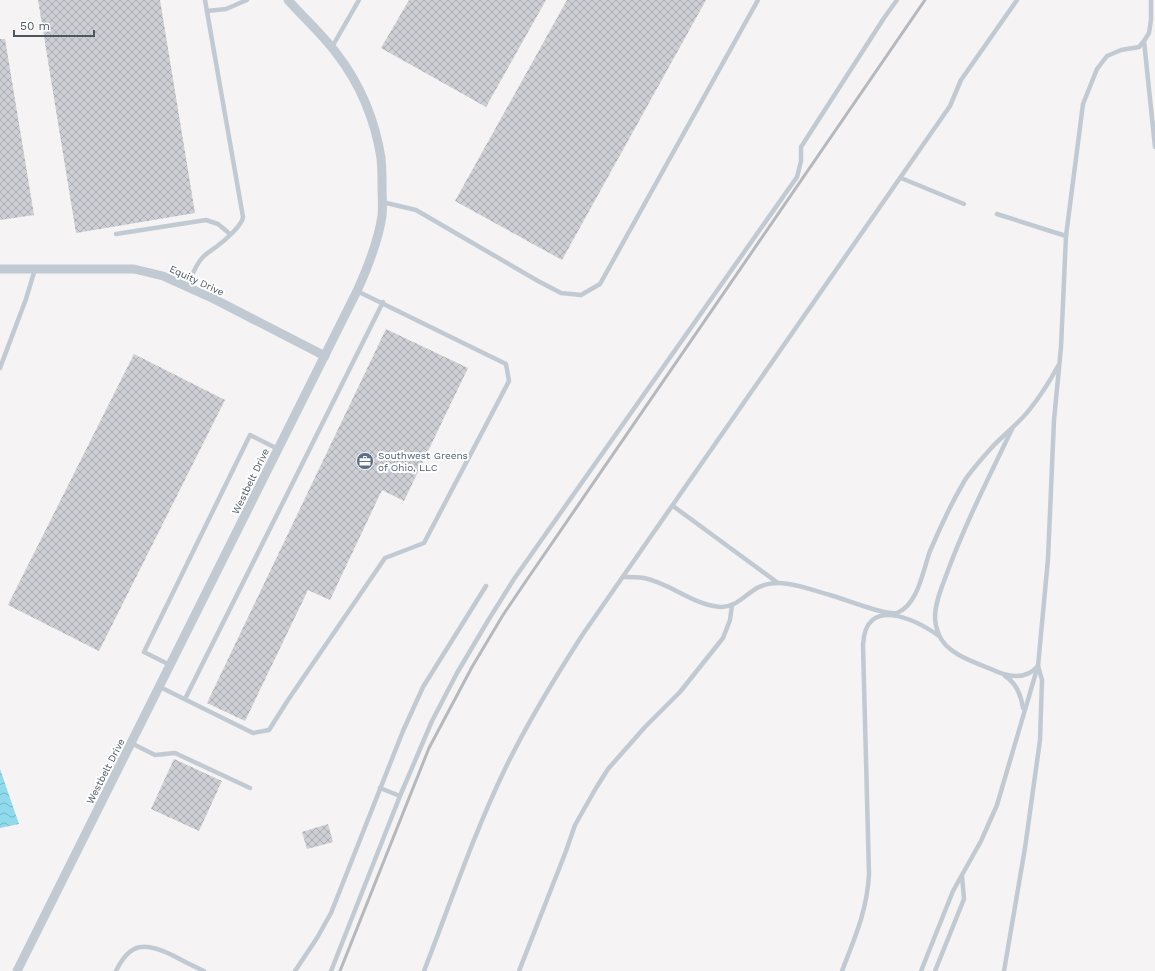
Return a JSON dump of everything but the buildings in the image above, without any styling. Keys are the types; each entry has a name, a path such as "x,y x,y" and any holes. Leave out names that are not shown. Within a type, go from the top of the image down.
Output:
{"street":[{"name":"Westbelt Drive","path":"17,971 357,290 373,251 378,234 382,216 381,160 372,120 362,94 332,48 288,0"},
{"name":"Equity Drive","path":"0,269 134,269 163,276 324,356"}],"lane":[{"path":"187,287 196,266 205,255 217,246 242,222 243,217 205,0"},
{"path":"207,11 226,10 247,0"},
{"path":"332,48 359,0"},
{"path":"382,202 416,210 561,293 581,295 600,284 758,0"},
{"path":"331,971 400,796 432,721 457,673 523,566 797,177 801,161 801,146 897,0"},
{"path":"424,971 484,816 511,758 550,686 583,634 950,106 961,80 970,65 1016,0"},
{"path":"921,971 953,891 989,824 997,805 1023,711 1038,666 1048,559 1054,420 1059,364 1066,236 1083,104 1097,69 1107,56 1121,50 1139,47 1144,41 1148,33 1151,20 1151,0"},
{"path":"1144,41 1155,147"},
{"path":"901,178 964,204"},
{"path":"997,214 1066,236"},
{"path":"116,234 206,220 218,224 230,234"},
{"path":"0,368 26,299 35,269"},
{"path":"160,687 254,733 269,730 385,558 424,543 509,381 506,364 357,290"},
{"path":"185,699 383,302"},
{"path":"842,971 865,910 868,891 869,874 863,637 865,630 872,620 883,615 903,610 910,602 918,588 930,551 942,524 966,479 995,445 1029,410 1044,391 1059,364"},
{"path":"1013,426 957,545 938,598 935,617 940,636 950,650 1009,678 1018,689 1022,701 1023,711"},
{"path":"170,665 144,652 246,442 250,435 278,449"},
{"path":"672,506 778,583"},
{"path":"623,577 643,578 712,606 723,607 740,601 757,588 778,583 817,591 915,622 940,636"},
{"path":"295,971 317,938 331,913 403,731 423,687 486,586"},
{"path":"519,971 575,825 596,788 608,769 645,727 680,692 723,638 730,620 732,605"},
{"path":"996,672 1010,676 1023,676 1033,671 1038,666"},
{"path":"1004,971 1025,848 1040,740 1042,680 1038,666"},
{"path":"132,743 155,754 175,753 250,788"},
{"path":"380,788 400,796"},
{"path":"935,971 964,899 962,875"},
{"path":"116,971 120,962 128,953 138,947 148,946 160,949 204,971"}],"water":[{"path":"0,769 19,824 0,828"}],"railway":[{"path":"340,971 429,748 472,667 503,615 925,0"}],"place":[{"name":"Southwest Greens of Ohio, LLC","path":"365,461"}]}
